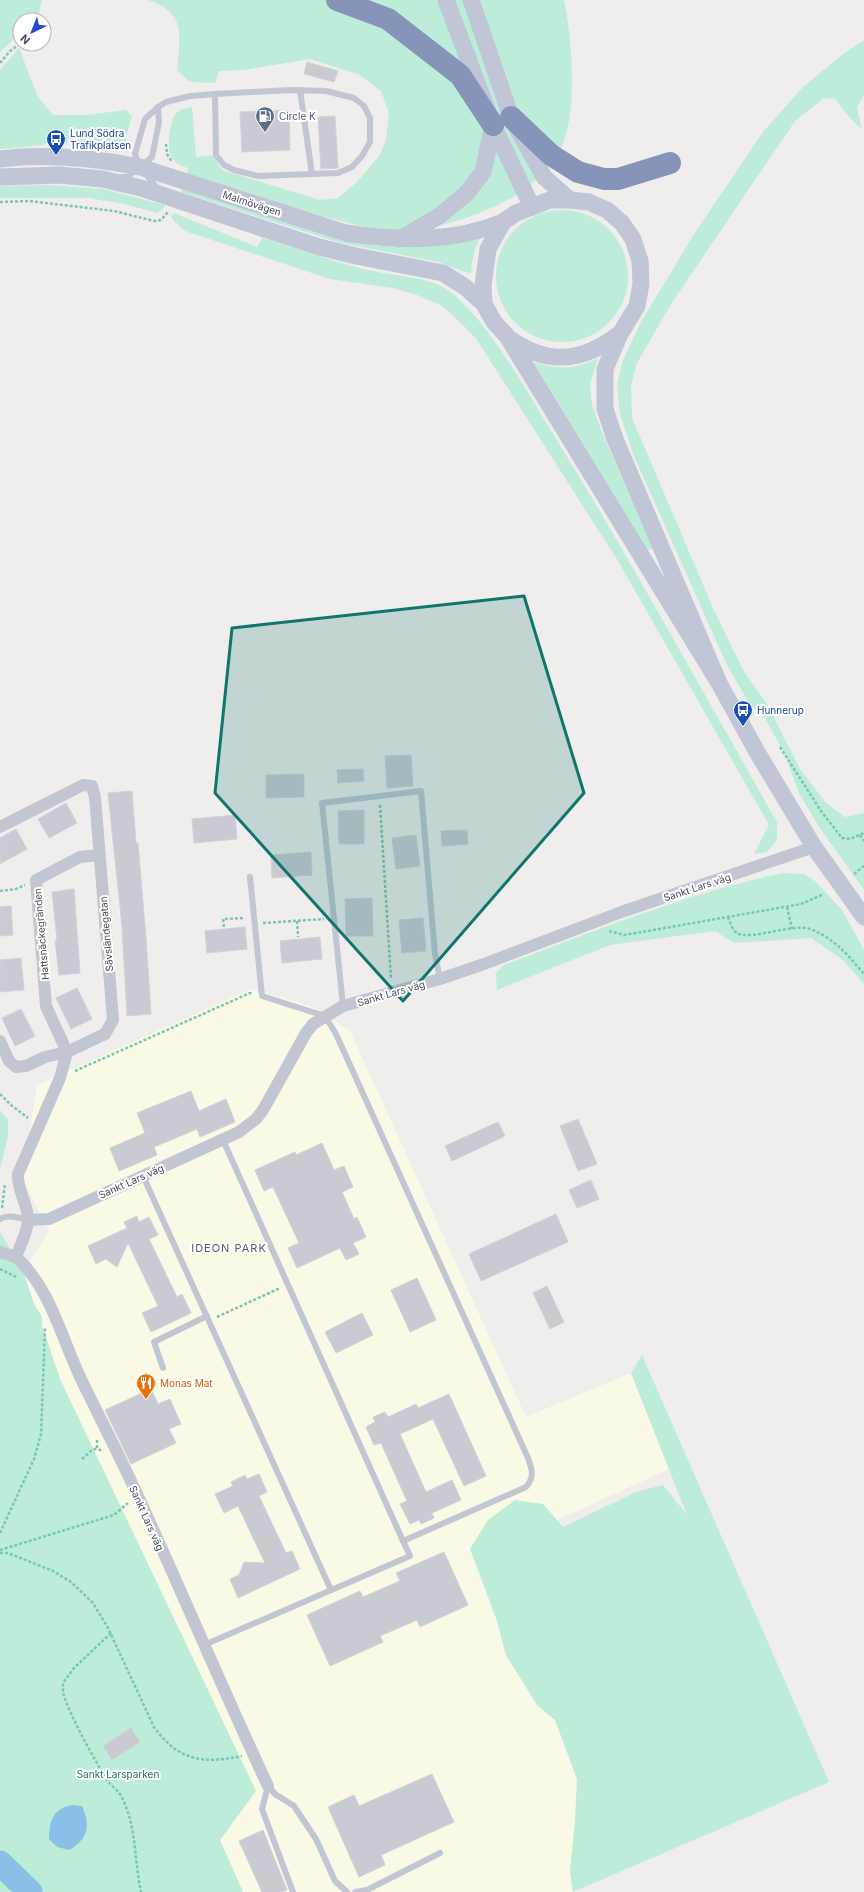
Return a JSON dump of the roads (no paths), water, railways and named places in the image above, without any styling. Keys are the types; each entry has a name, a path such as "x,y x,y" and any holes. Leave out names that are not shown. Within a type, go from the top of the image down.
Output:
{"highway":[{"path":"337,0 388,18 460,75 502,121 578,172 604,179 618,179 670,163"}],"main road":[{"path":"446,0 502,121 544,178 570,200"},
{"path":"471,0 502,121 532,207"},
{"path":"400,239 439,216 466,194 482,172 502,121"},
{"name":"Malmövägen","path":"0,159 56,156 105,160 140,167 346,232 381,238 434,240 455,237 487,229 503,222 509,217 550,200 589,202 607,210 622,223 633,239 640,261 641,284 636,306 620,334 605,369 606,410 615,439 719,683"},
{"path":"0,177 59,175 102,179 171,198 319,247 356,256 443,273 465,287 484,304 494,322 507,336 719,683 757,752 814,847 864,917"},
{"path":"484,304 483,284 488,249 503,222"},
{"path":"507,336 524,348 543,355 563,358 584,355 597,349 620,334"}],"street":[{"name":"Sävsländegatan","path":"0,827 83,785 92,786 96,797 99,855 113,1020 105,1034 68,1052 45,1057 26,1066 16,1067 9,1061 0,1041"},
{"name":"Sankt Lars väg","path":"28,1220 49,1219 239,1132 256,1119 276,1089 293,1053 306,1032 313,1024 343,1006 440,979 624,911 814,847"},
{"name":"Hattsnäckegränden","path":"68,1052 46,1006 36,880 80,857 99,855"},
{"path":"16,1257 28,1220 19,1188 18,1174 68,1052"},
{"name":"Sankt Lars väg","path":"0,1252 16,1257 26,1266 40,1285 51,1306 80,1377 138,1497 252,1754 268,1786"}],"lane":[{"path":"171,198 151,183 140,167 135,154 145,119 166,102 190,96 214,94 300,90 326,91 354,98 364,106 370,118 370,142 362,156 352,167 338,174 258,176 234,170 224,165 216,155 214,94"},
{"path":"300,90 312,174"},
{"path":"102,179 127,177 152,157 159,122 158,107"},
{"path":"343,1006 322,803 421,791 435,954 440,979"},
{"path":"250,877 262,996 325,1016 340,1041 525,1453 533,1474 526,1487 403,1541"},
{"path":"204,1645 410,1556 223,1140"},
{"path":"143,1176 331,1590"},
{"path":"0,1219 3,1217 15,1217 28,1220"},
{"path":"164,1368 154,1342 208,1318"},
{"path":"268,1786 262,1809 293,1892"},
{"path":"268,1786 275,1794 294,1806 316,1838 335,1881 348,1892"},
{"path":"355,1892 367,1890 440,1852"}],"water":[{"path":"73,1805 82,1806 85,1813 87,1826 84,1837 69,1850 57,1847 49,1839 49,1832 51,1821 57,1812"}],"waterway":[{"path":"0,1863 30,1892"}],"place":[{"name":"Circle K","path":"265,133"},
{"name":"Lund Södra Trafikplatsen","path":"56,156"},
{"name":"Hunnerup","path":"743,727"},
{"name":"Monas Mat","path":"146,1400"}],"district":[{"name":"IDEON PARK","path":"229,1248"}],"park label":[{"name":"Sankt Larsparken","path":"118,1774"}]}
